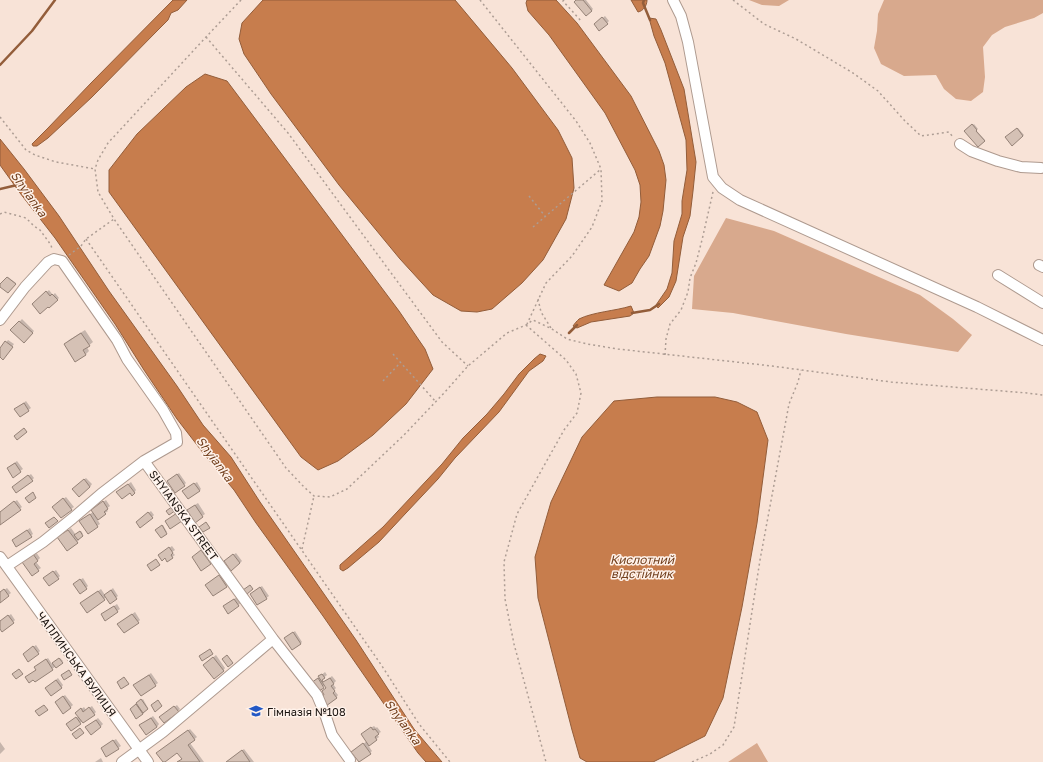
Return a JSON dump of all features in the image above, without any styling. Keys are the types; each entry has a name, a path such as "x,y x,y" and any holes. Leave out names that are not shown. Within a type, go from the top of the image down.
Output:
{"street":[{"path":"672,0 681,16 688,42 713,177 722,188 740,200 970,304 1043,340"},
{"path":"960,144 972,151 998,161 1021,167 1042,170"},
{"path":"0,320 25,287 48,262 58,260"},
{"name":"SHYIANSKA STREET","path":"58,260 116,340 127,359 163,410 176,433 177,442 144,461 273,639 317,695 332,735 350,760"},
{"path":"998,274 1043,303"},
{"path":"7,566 43,542 144,461"},
{"name":"ЧАПЛИНСЬКА ВУЛИЦЯ","path":"0,557 148,762"},
{"path":"122,762 163,732 273,639"}],"path":[{"path":"241,0 108,143 98,160 95,169 98,192 114,219 286,468 304,488 314,496 330,497 347,489 404,435 468,366 507,333 526,325 533,320 552,329 567,339 618,349 891,382 1043,395"},
{"path":"480,0 576,121 590,143 601,169 602,201 592,227 572,256 546,283 526,325"},
{"path":"564,0 582,22"},
{"path":"733,0 764,24 796,39 853,73 878,91 920,136 949,132 960,144"},
{"path":"206,37 288,133 442,342 468,366"},
{"path":"0,116 26,150 35,155 56,162 95,169"},
{"path":"533,227 601,169"},
{"path":"665,355 666,339 670,324 681,310 688,292 690,278 696,263 702,240 715,180"},
{"path":"529,196 545,216"},
{"path":"0,214 4,212 26,218 40,230 51,245 58,260 81,246 86,239 114,219"},
{"path":"86,239 382,666 419,724 450,762"},
{"path":"538,298 540,312 552,329"},
{"path":"526,325 566,360 576,374 581,392 577,413 564,430 517,514 504,562 505,599 514,644 546,762"},
{"path":"393,354 436,402"},
{"path":"383,381 401,362"},
{"path":"692,762 710,754 723,744 734,727 760,560 789,404 801,370"},
{"path":"302,550 314,496"}],"shaded area":[{"path":"749,0 789,0 779,6 762,5"},
{"path":"884,0 1043,0 1043,13 1034,18 1005,27 992,35 983,47 985,77 983,92 971,101 956,99 944,89 936,75 904,76 881,64 874,48 878,14"},
{"path":"726,218 774,231 920,295 972,335 958,352 846,334 733,313 692,309 694,276"},
{"path":"757,743 768,762 728,762"}],"water":[{"path":"173,0 187,0 178,10 171,13 168,20 92,97 48,138 37,146 33,146 32,144"},
{"path":"263,0 455,0 512,68 558,130 572,158 574,188 566,219 543,260 522,283 492,309 477,312 461,311 433,295 400,259 339,185 271,94 244,54 239,39 242,23"},
{"path":"527,0 556,0 577,23 631,96 659,151 664,165 666,180 660,226 649,256 632,283 619,291 604,285 634,232 639,217 641,202 640,185 635,170 605,113 549,35 528,11 526,3"},
{"path":"631,0 647,0 642,11 638,12"},
{"path":"649,18 656,19 684,89 696,162 690,216 683,237 676,281 669,297 658,308 656,305 667,289 672,273 674,241 682,214 682,201 687,170 686,140 665,63 654,36"},
{"path":"205,74 227,81 399,311 425,349 433,369 406,404 373,435 338,461 318,470 301,457 109,192 109,170 137,134 186,87"},
{"name":"Shyianka","path":"0,139 59,216 109,291 203,425 231,457 260,502 356,640 414,729 442,762 426,762 418,753 234,490 177,419 115,324 55,238 0,165"},
{"path":"631,306 634,313 630,316 591,322 577,328 573,326 579,319 597,313"},
{"path":"540,354 546,356 543,361 529,371 499,412 455,458 438,479 379,542 348,568 343,571 340,569 340,565 383,527 442,464 463,438 487,414 519,374"},
{"name":"Кислотний відстійник","path":"657,397 715,397 737,402 757,412 768,440 757,523 742,607 723,698 705,736 653,762 587,762 580,758 538,598 535,557 551,502 582,437 614,401"}],"building":[{"path":"576,0 583,0 592,11 586,16 574,2"},
{"path":"602,17 608,24 599,31 594,24"},
{"path":"972,124 985,141 978,147 964,131"},
{"path":"1017,128 1023,136 1012,146 1005,137"},
{"path":"7,277 16,284 8,293 0,287 0,284"},
{"path":"46,291 50,296 52,294 58,300 40,314 32,304"},
{"path":"19,321 33,333 24,343 10,330"},
{"path":"81,333 90,346 83,350 86,355 75,362 64,344"},
{"path":"5,341 13,347 3,360 0,357 0,348"},
{"path":"24,403 29,411 20,417 14,409"},
{"path":"24,428 27,432 17,440 14,436"},
{"path":"15,463 21,472 13,478 7,468"},
{"path":"177,474 185,486 175,493 167,481"},
{"path":"28,475 33,481 16,493 12,487"},
{"path":"84,479 90,487 79,497 72,489"},
{"path":"194,483 200,491 188,499 182,491"},
{"path":"128,484 135,493 132,496 130,493 122,499 116,492"},
{"path":"33,492 36,498 29,503 25,498"},
{"path":"63,498 72,510 61,518 52,507"},
{"path":"14,501 21,510 0,525 0,512"},
{"path":"103,501 108,509 104,512 106,514 98,520 91,510"},
{"path":"195,505 203,517 195,523 187,510"},
{"path":"173,506 176,510 169,515 166,511"},
{"path":"148,512 153,518 140,528 136,522"},
{"path":"177,513 182,521 170,529 165,521"},
{"path":"90,514 98,527 88,534 79,521"},
{"path":"54,517 58,521 49,528 45,523"},
{"path":"206,522 210,528 203,532 199,527"},
{"path":"162,525 167,534 161,538 155,530"},
{"path":"27,530 32,537 16,547 12,540"},
{"path":"68,530 78,543 67,551 57,537"},
{"path":"80,531 83,536 78,540 74,535"},
{"path":"169,547 173,553 171,555 173,558 167,562 165,558 162,561 158,555"},
{"path":"201,550 211,564 201,571 192,557"},
{"path":"33,554 38,561 34,564 39,571 32,576 22,562"},
{"path":"233,554 240,563 231,571 224,561"},
{"path":"156,559 160,565 151,571 147,565"},
{"path":"53,571 59,579 49,586 43,578"},
{"path":"219,575 227,587 213,596 205,585"},
{"path":"80,579 87,589 80,594 73,584"},
{"path":"250,585 253,589 247,594 243,590"},
{"path":"260,587 267,599 257,605 250,594"},
{"path":"4,589 9,596 0,603 0,592"},
{"path":"111,590 117,599 110,604 104,595"},
{"path":"98,591 105,600 87,613 80,603"},
{"path":"234,599 239,606 228,614 223,606"},
{"path":"114,606 118,612 105,621 101,614"},
{"path":"132,614 139,623 124,633 117,624"},
{"path":"8,615 14,623 2,632 0,629 0,621"},
{"path":"293,632 301,644 292,650 284,638"},
{"path":"33,646 39,654 28,662 23,654"},
{"path":"210,649 213,654 202,661 199,656"},
{"path":"227,655 233,663 228,667 222,659"},
{"path":"213,657 224,671 214,679 203,665"},
{"path":"59,658 63,663 56,668 52,663"},
{"path":"46,659 53,670 35,682 33,680 29,683 25,677 36,670 34,667"},
{"path":"19,669 23,674 16,679 12,674"},
{"path":"69,670 72,675 64,680 61,675"},
{"path":"322,674 325,678 322,680 323,682 330,678 334,684 331,686 335,691 333,693 337,698 326,706 321,697 324,695 322,691 326,688 318,676"},
{"path":"149,675 156,686 141,696 133,685"},
{"path":"124,677 129,684 121,689 117,682"},
{"path":"318,678 324,688 317,692 311,683"},
{"path":"56,680 62,688 51,696 45,688"},
{"path":"63,696 71,708 63,714 55,702"},
{"path":"141,699 148,709 143,713 136,703"},
{"path":"158,700 162,706 155,712 151,705"},
{"path":"136,704 143,714 136,719 130,709"},
{"path":"44,705 48,710 39,716 35,711"},
{"path":"174,706 179,712 164,723 159,717"},
{"path":"89,707 95,715 83,723 75,713 81,708 83,712"},
{"path":"76,717 81,724 71,731 66,724"},
{"path":"151,718 157,727 146,735 139,725"},
{"path":"96,720 101,727 91,735 85,727"},
{"path":"371,727 379,734 375,737 377,740 369,746 361,734"},
{"path":"80,728 84,733 76,739 72,734"},
{"path":"188,730 195,740 188,745 200,762 177,762 182,759 177,753 163,762 156,753"},
{"path":"113,740 119,749 106,757 101,748"},
{"path":"363,743 371,754 359,762 351,752"},
{"path":"242,750 250,762 226,762"}],"waterway":[{"path":"0,65 32,31 55,0"},
{"path":"644,0 643,3 650,20"},
{"name":"Shyianka","path":"0,189 17,185"},
{"path":"632,313 650,310 659,304"},
{"path":"569,333 577,325"}],"place":[{"name":"Гімназія №108","path":"256,711"}]}
